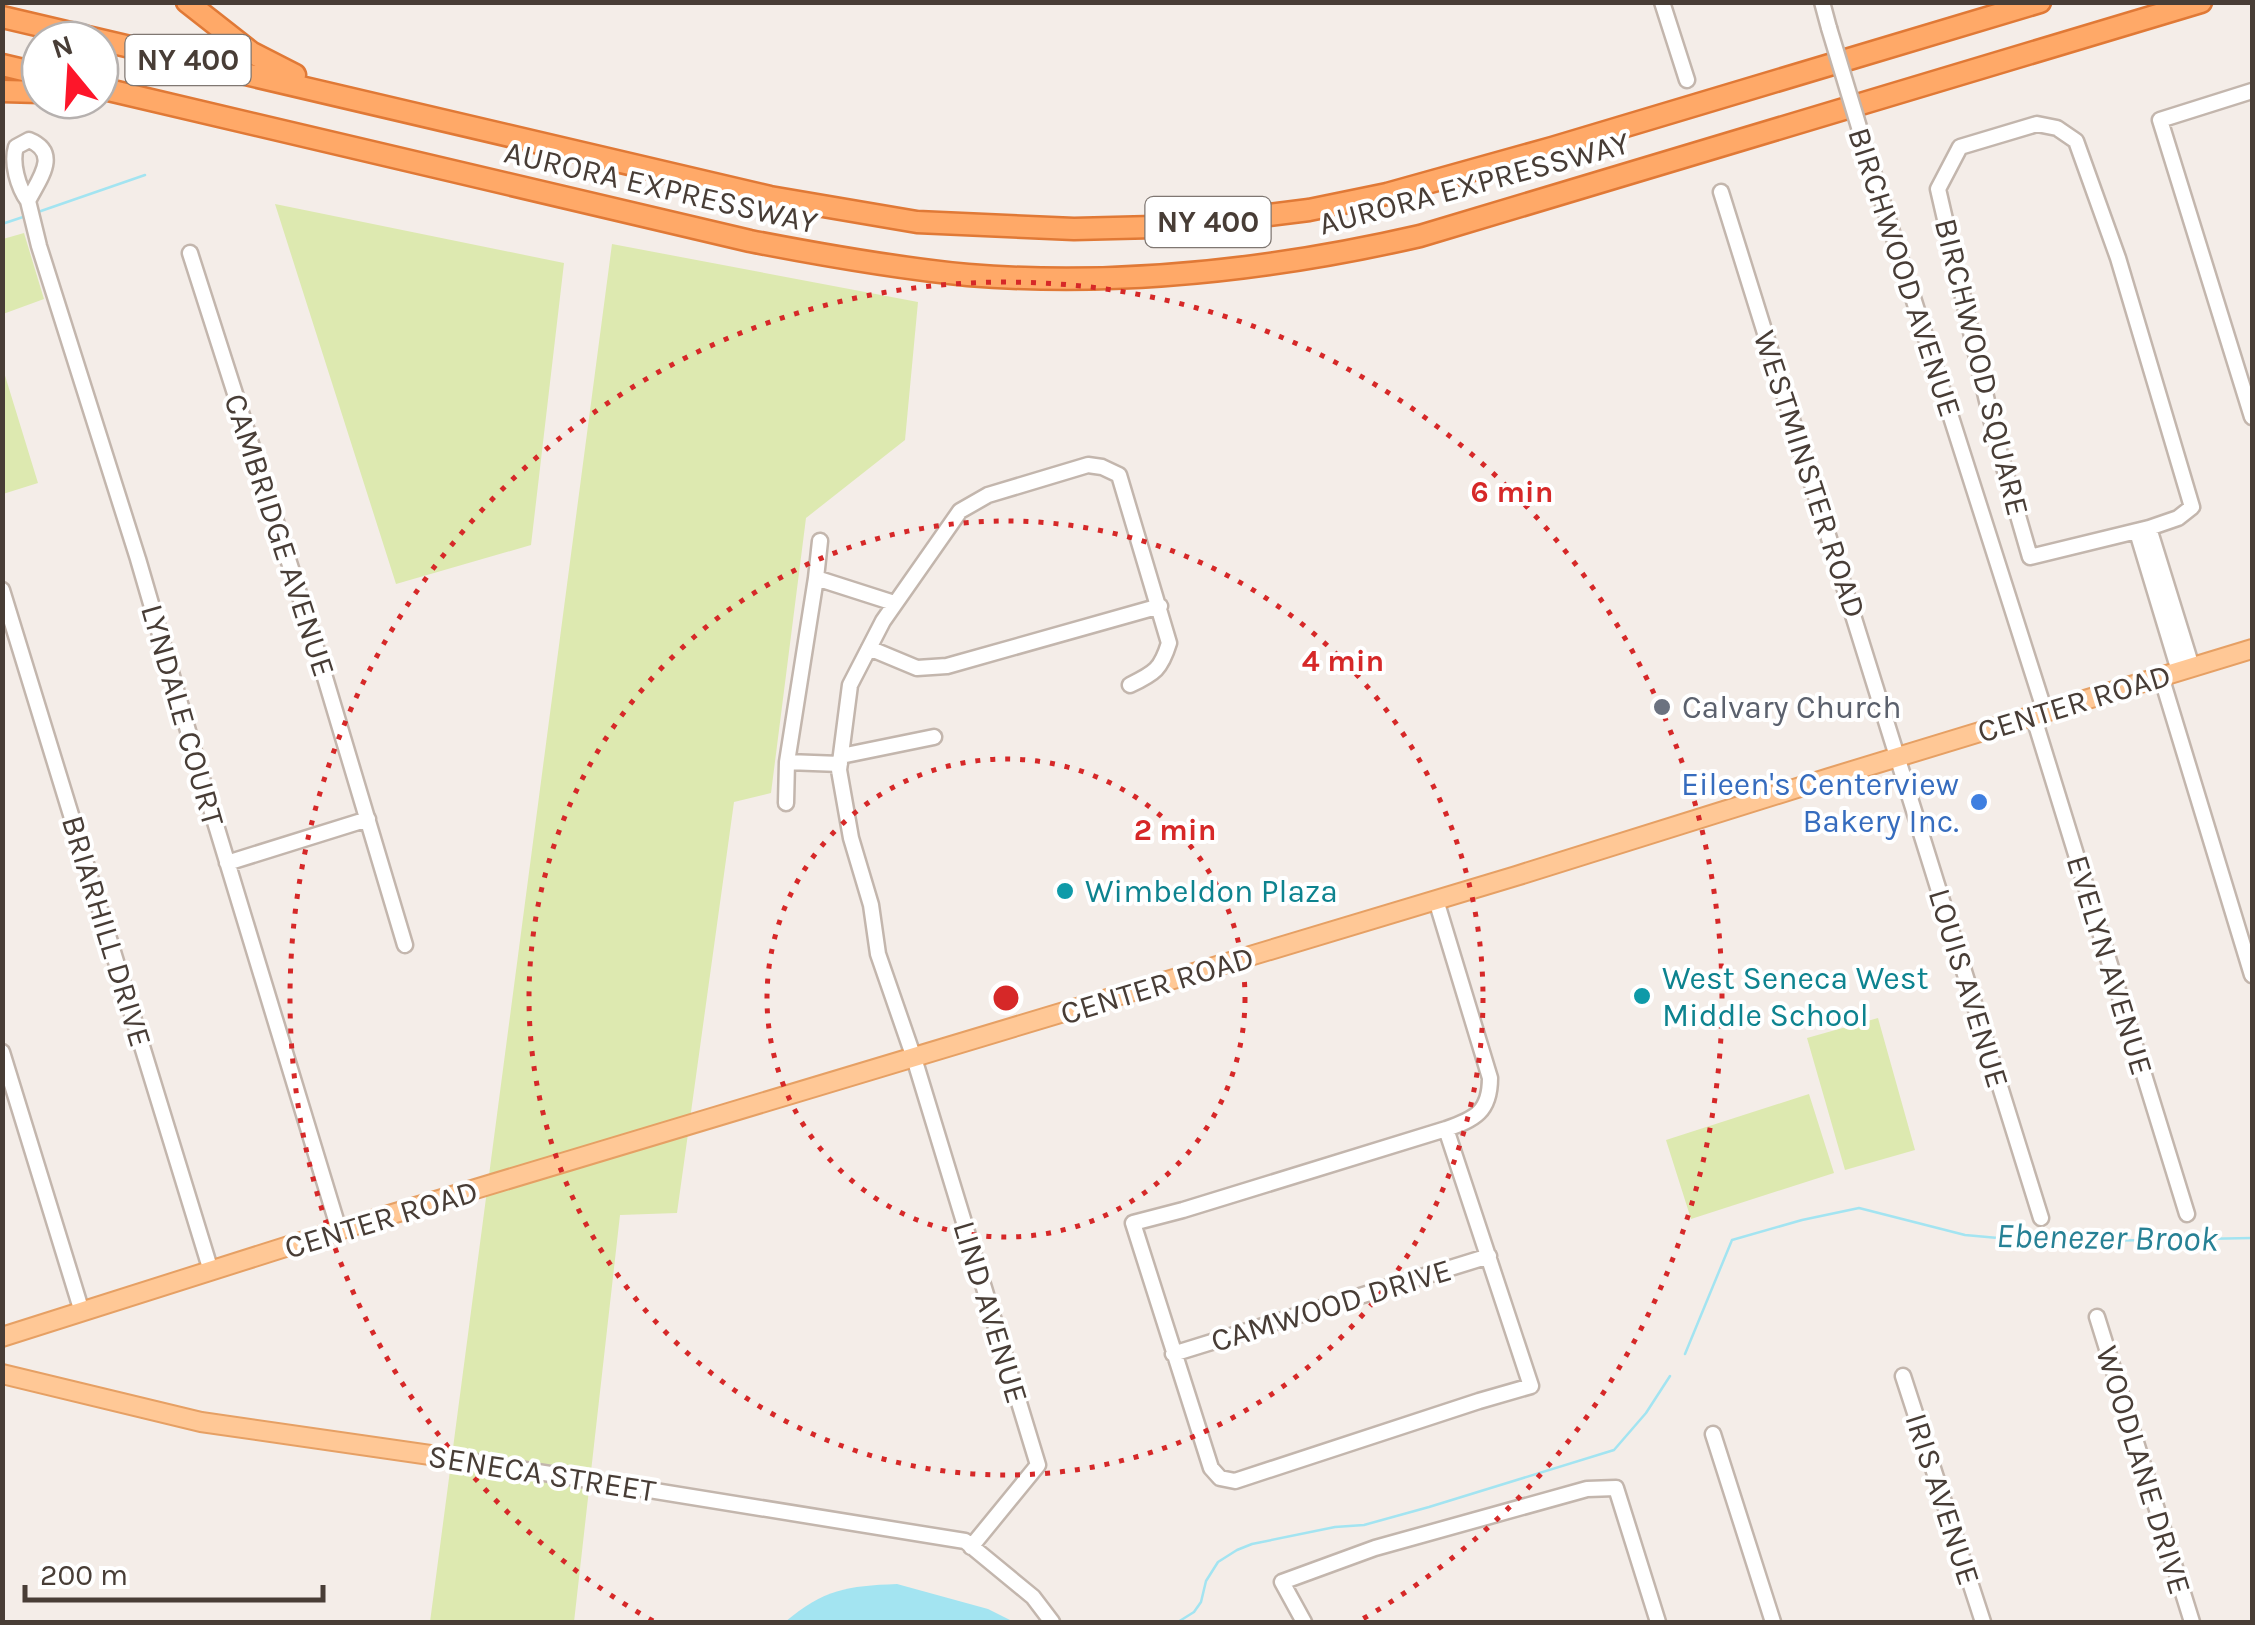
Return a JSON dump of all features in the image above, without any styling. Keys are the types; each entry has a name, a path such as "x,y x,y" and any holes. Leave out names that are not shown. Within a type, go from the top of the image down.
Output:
{"highway":[{"path":"187,2 252,53 283,71 372,103"},
{"name":"AURORA EXPRESSWAY","path":"2,17 787,200 917,222 1074,229 1230,220 1309,210 1387,194 2040,2"},
{"name":"AURORA EXPRESSWAY","path":"120,93 750,241 844,259 970,275 1126,278 1286,262 1437,231 2201,2"},
{"path":"120,97 145,99"}],"main road":[{"name":"CENTER ROAD","path":"2,1336 2252,648"},
{"name":"SENECA STREET","path":"2,1374 201,1422 450,1458"}],"street":[{"path":"1662,2 1687,80"},
{"name":"BIRCHWOOD AVENUE","path":"1822,2 2039,714"},
{"path":"2252,91 2160,120 2252,417"},
{"name":"BIRCHWOOD SQUARE","path":"2037,124 2057,128 2076,141 2118,258 2192,507 2178,518 2143,530 2030,557 1996,440 1938,188 1960,148 2037,124"},
{"name":"WESTMINSTER ROAD","path":"1721,192 1898,757"},
{"name":"LYNDALE COURT","path":"28,200 339,1230"},
{"name":"CAMBRIDGE AVENUE","path":"190,252 312,634 405,945"},
{"path":"914,1058 878,954 871,906 851,838 839,770 850,685 894,603 960,510 988,495 1088,465 1102,467 1119,475 1170,643 1154,674 1130,685"},
{"path":"2143,530 2252,975"},
{"path":"786,803 787,762 820,542"},
{"path":"816,578 894,603"},
{"name":"BRIARHILL DRIVE","path":"2,590 211,1271"},
{"path":"869,648 917,668 947,666 1160,606"},
{"name":"EVELYN AVENUE","path":"2039,714 2187,1214"},
{"path":"787,762 840,760 934,737"},
{"name":"LOUIS AVENUE","path":"1898,757 2041,1218"},
{"path":"228,863 368,819"},
{"path":"1436,900 1490,1078 1488,1100 1482,1109 1466,1122 1446,1129 1133,1223 1215,1474 1234,1481 1531,1386 1446,1129"},
{"path":"2,1052 82,1312"},
{"name":"LIND AVENUE","path":"914,1058 1038,1466 970,1547"},
{"name":"CAMWOOD DRIVE","path":"1173,1354 1489,1256"},
{"name":"WOODLANE DRIVE","path":"2097,1317 2192,1622"},
{"name":"IRIS AVENUE","path":"1904,1376 1983,1622"},
{"path":"1713,1434 1773,1622"},
{"name":"SENECA STREET","path":"450,1458 965,1541 1033,1597 1052,1622"},
{"path":"1304,1622 1282,1582 1375,1548 1587,1489 1616,1488 1658,1622"}],"green space":[{"path":"275,204 564,263 531,545 396,584"},
{"path":"24,233 44,299 3,314 3,239"},
{"path":"612,244 918,302 905,440 806,518 771,793 734,802 677,1213 620,1215 574,1622 430,1622"},
{"path":"3,369 38,483 2,494"},
{"path":"1878,1018 1915,1150 1845,1170 1807,1038"},
{"path":"1809,1094 1834,1173 1691,1219 1666,1140"}],"water":[{"path":"897,1584 988,1609 1014,1622 785,1622 812,1602 837,1591"}],"waterway":[{"path":"38,212 145,175"},
{"path":"2,224 26,216"},
{"name":"Ebenezer Brook","path":"1685,1354 1732,1240 1859,1208 1965,1235 2043,1242 2252,1238"},
{"name":"Ebenezer Brook","path":"1178,1622 1201,1602 1206,1581 1218,1562 1252,1544 1364,1525 1614,1450 1646,1413 1670,1376"}],"place":[{"name":"Calvary Church","path":"1662,707"},
{"name":"Eileen's Centerview Bakery Inc.","path":"1979,802"},
{"name":"Wimbeldon Plaza","path":"1065,891"},
{"name":"West Seneca West Middle School","path":"1642,996"}]}
